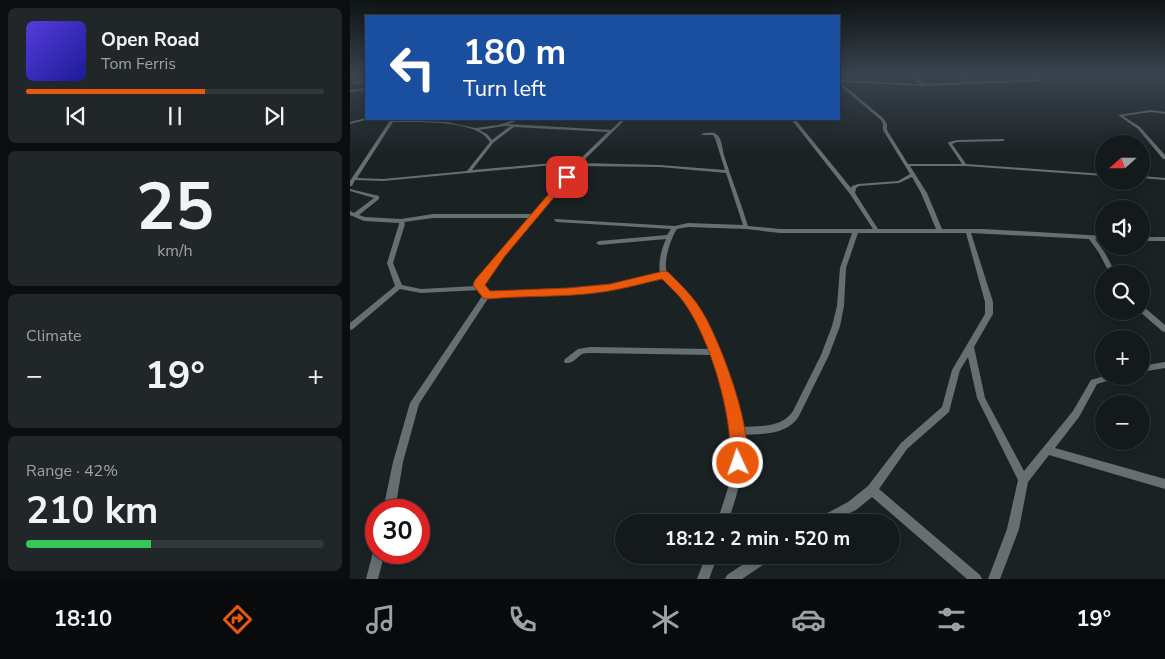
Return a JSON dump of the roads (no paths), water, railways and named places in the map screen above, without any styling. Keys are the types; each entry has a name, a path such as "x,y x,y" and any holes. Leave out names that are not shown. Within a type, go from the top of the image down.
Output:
{"street":[{"path":"859,101 882,119 885,124 885,130 924,193 939,230"},
{"path":"1165,113 1151,111 1120,115 1139,128 1165,158"},
{"path":"350,123 365,120"},
{"path":"353,214 377,198 350,186 392,120 425,120 474,129 488,135 492,142"},
{"path":"504,125 517,120"},
{"path":"484,292 479,282 578,164 623,120"},
{"path":"794,120 852,193 876,230"},
{"path":"469,171 492,142 514,124"},
{"path":"474,129 514,124 611,131"},
{"path":"702,134 716,135 726,172 738,200 746,227"},
{"path":"965,165 950,143 957,141 1003,140"},
{"path":"355,179 383,180 552,164 680,167 726,172"},
{"path":"907,165 965,165 1095,174"},
{"path":"852,193 854,187 858,185 898,182 912,176"},
{"path":"1150,178 1165,179"},
{"path":"353,214 364,219 400,221 433,216 535,216"},
{"path":"557,220 675,228 688,226 746,227 780,231 939,230 1095,238"},
{"path":"399,287 390,263 402,224 400,221"},
{"path":"675,228 669,237 663,264 664,275 686,297 698,314 716,352 727,387 737,431 738,463 725,514"},
{"path":"737,431 768,429 782,425 792,419 819,369 839,315 842,273 853,244 855,230"},
{"path":"837,514 852,506 872,490 904,446 946,408 956,370 988,314 989,302 968,231"},
{"path":"599,242 669,237"},
{"path":"1091,238 1108,265"},
{"path":"1150,239 1165,239"},
{"path":"350,327 399,287 421,291 588,291 610,288 664,275"},
{"path":"391,499 398,462 415,403 484,292"},
{"path":"1150,317 1165,330"},
{"path":"970,348 980,398 1022,480"},
{"path":"568,361 581,351 590,350 716,352"},
{"path":"1150,368 1165,365"},
{"path":"994,579 1013,529 1022,480 1076,414 1095,382"},
{"path":"1048,450 1165,484"},
{"path":"872,490 976,579"},
{"path":"372,579 376,564"},
{"path":"703,579 709,564"},
{"path":"730,579 754,564"}]}
